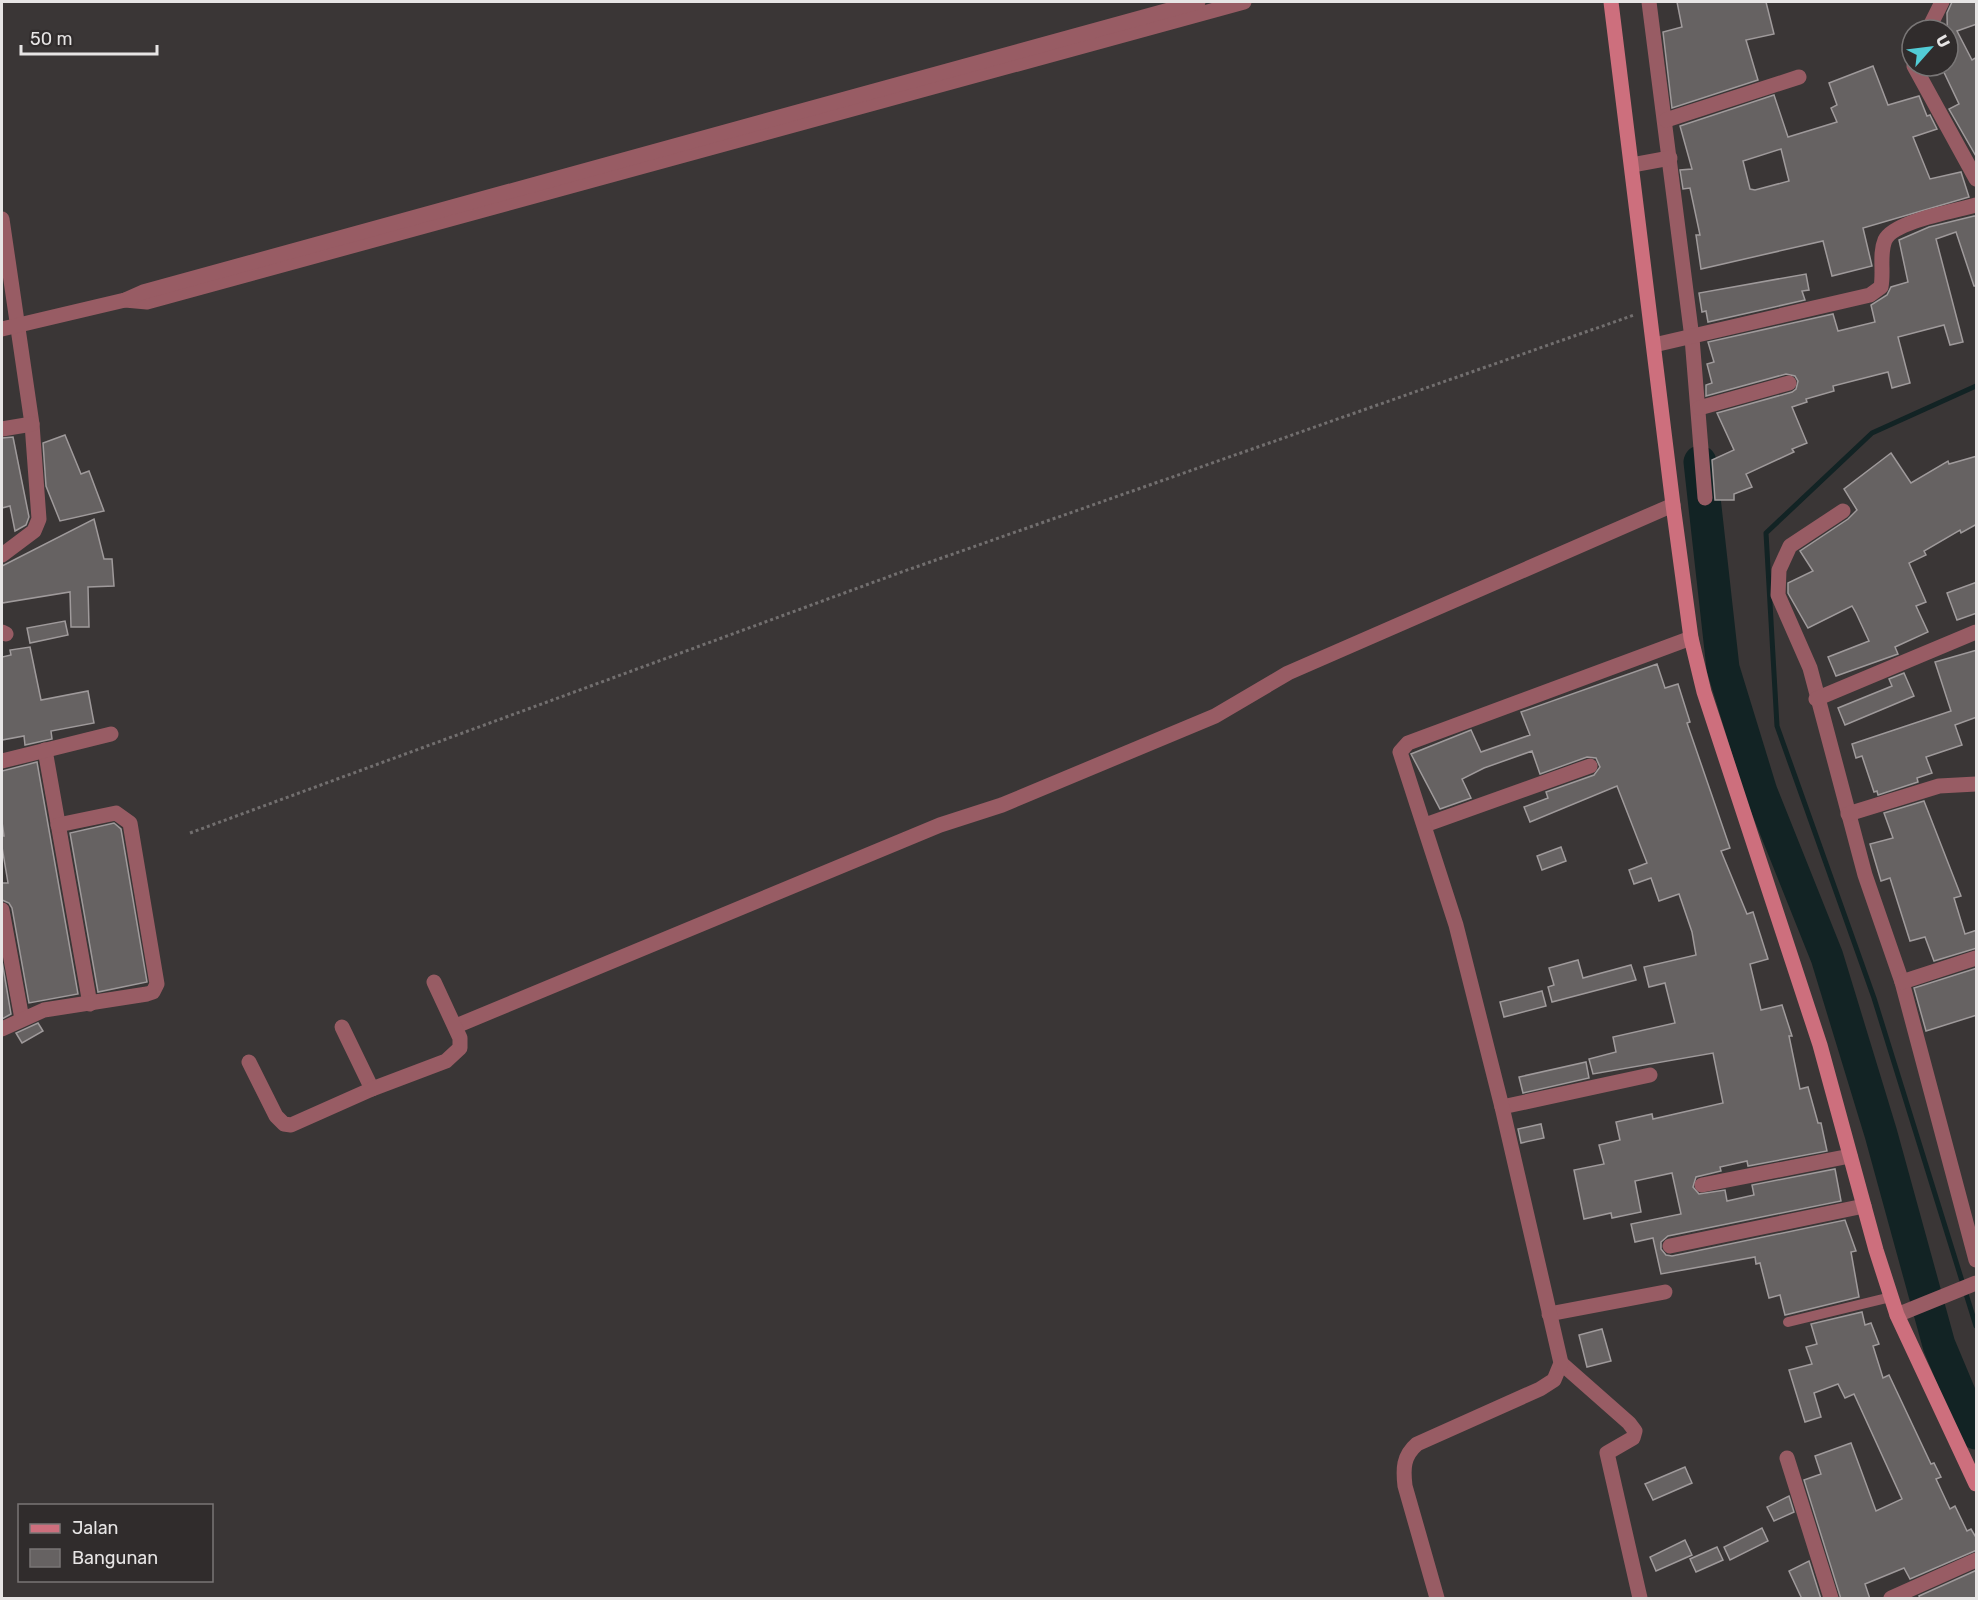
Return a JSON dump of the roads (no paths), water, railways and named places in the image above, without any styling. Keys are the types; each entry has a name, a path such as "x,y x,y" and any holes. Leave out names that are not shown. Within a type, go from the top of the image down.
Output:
{"main road":[{"path":"1611,2 1638,164 1650,309 1660,344 1673,506 1691,638 1704,692 1750,838 1820,1045 1891,1297 1901,1313 1977,1484"}],"street":[{"path":"2,329 125,300 143,292 1198,2"},
{"path":"125,300 147,302 1244,2"},
{"path":"1649,2 1666,120 1667,159 1699,408 1705,498"},
{"path":"1934,18 1942,2"},
{"path":"1666,120 1799,77"},
{"path":"1921,78 1972,163 1977,179"},
{"path":"1638,164 1667,159"},
{"path":"1660,344 1870,295 1881,287 1883,247 1891,233 1907,224 1977,205"},
{"path":"2,219 32,424 39,519 34,531 2,555"},
{"path":"1699,408 1789,383"},
{"path":"2,429 32,424"},
{"path":"456,1026 940,825 1002,805 1215,716 1288,673 1673,506"},
{"path":"1844,512 1790,546 1779,570 1776,585 1781,606 1806,655 1865,875 1902,982 1977,1260"},
{"path":"1816,699 1977,632"},
{"path":"1437,1599 1405,1486 1404,1472 1407,1455 1417,1444 1540,1389 1554,1380 1560,1363 1502,1107 1456,926 1425,825 1401,762 1400,752 1408,743 1691,638"},
{"path":"2,761 111,734"},
{"path":"45,750 90,1004"},
{"path":"1425,825 1590,766"},
{"path":"1848,814 1939,786 1977,784"},
{"path":"2,1029 44,1010 147,994 153,992 157,984 130,823 116,813 58,825"},
{"path":"2,910 22,1019"},
{"path":"1902,982 1977,958"},
{"path":"249,1062 276,1116 284,1124 302,1123 372,1089 455,1055 460,1048 456,1026 434,982"},
{"path":"342,1027 372,1089"},
{"path":"1502,1107 1650,1075"},
{"path":"1702,1185 1850,1156"},
{"path":"1670,1246 1864,1206"},
{"path":"1901,1313 1973,1285"},
{"path":"1549,1314 1665,1292"},
{"path":"1560,1363 1632,1425 1635,1431 1633,1438 1606,1453 1640,1599"},
{"path":"1786,1458 1832,1599"},
{"path":"1891,1599 1977,1560"}],"lane":[{"path":"1788,1322 1891,1297"}],"waterway":[{"path":"1976,386 1872,433 1766,533 1777,726 1874,998 1976,1326"},
{"path":"1700,462 1723,668 1761,792 1827,957 1881,1134 1939,1345 1976,1433"}]}
